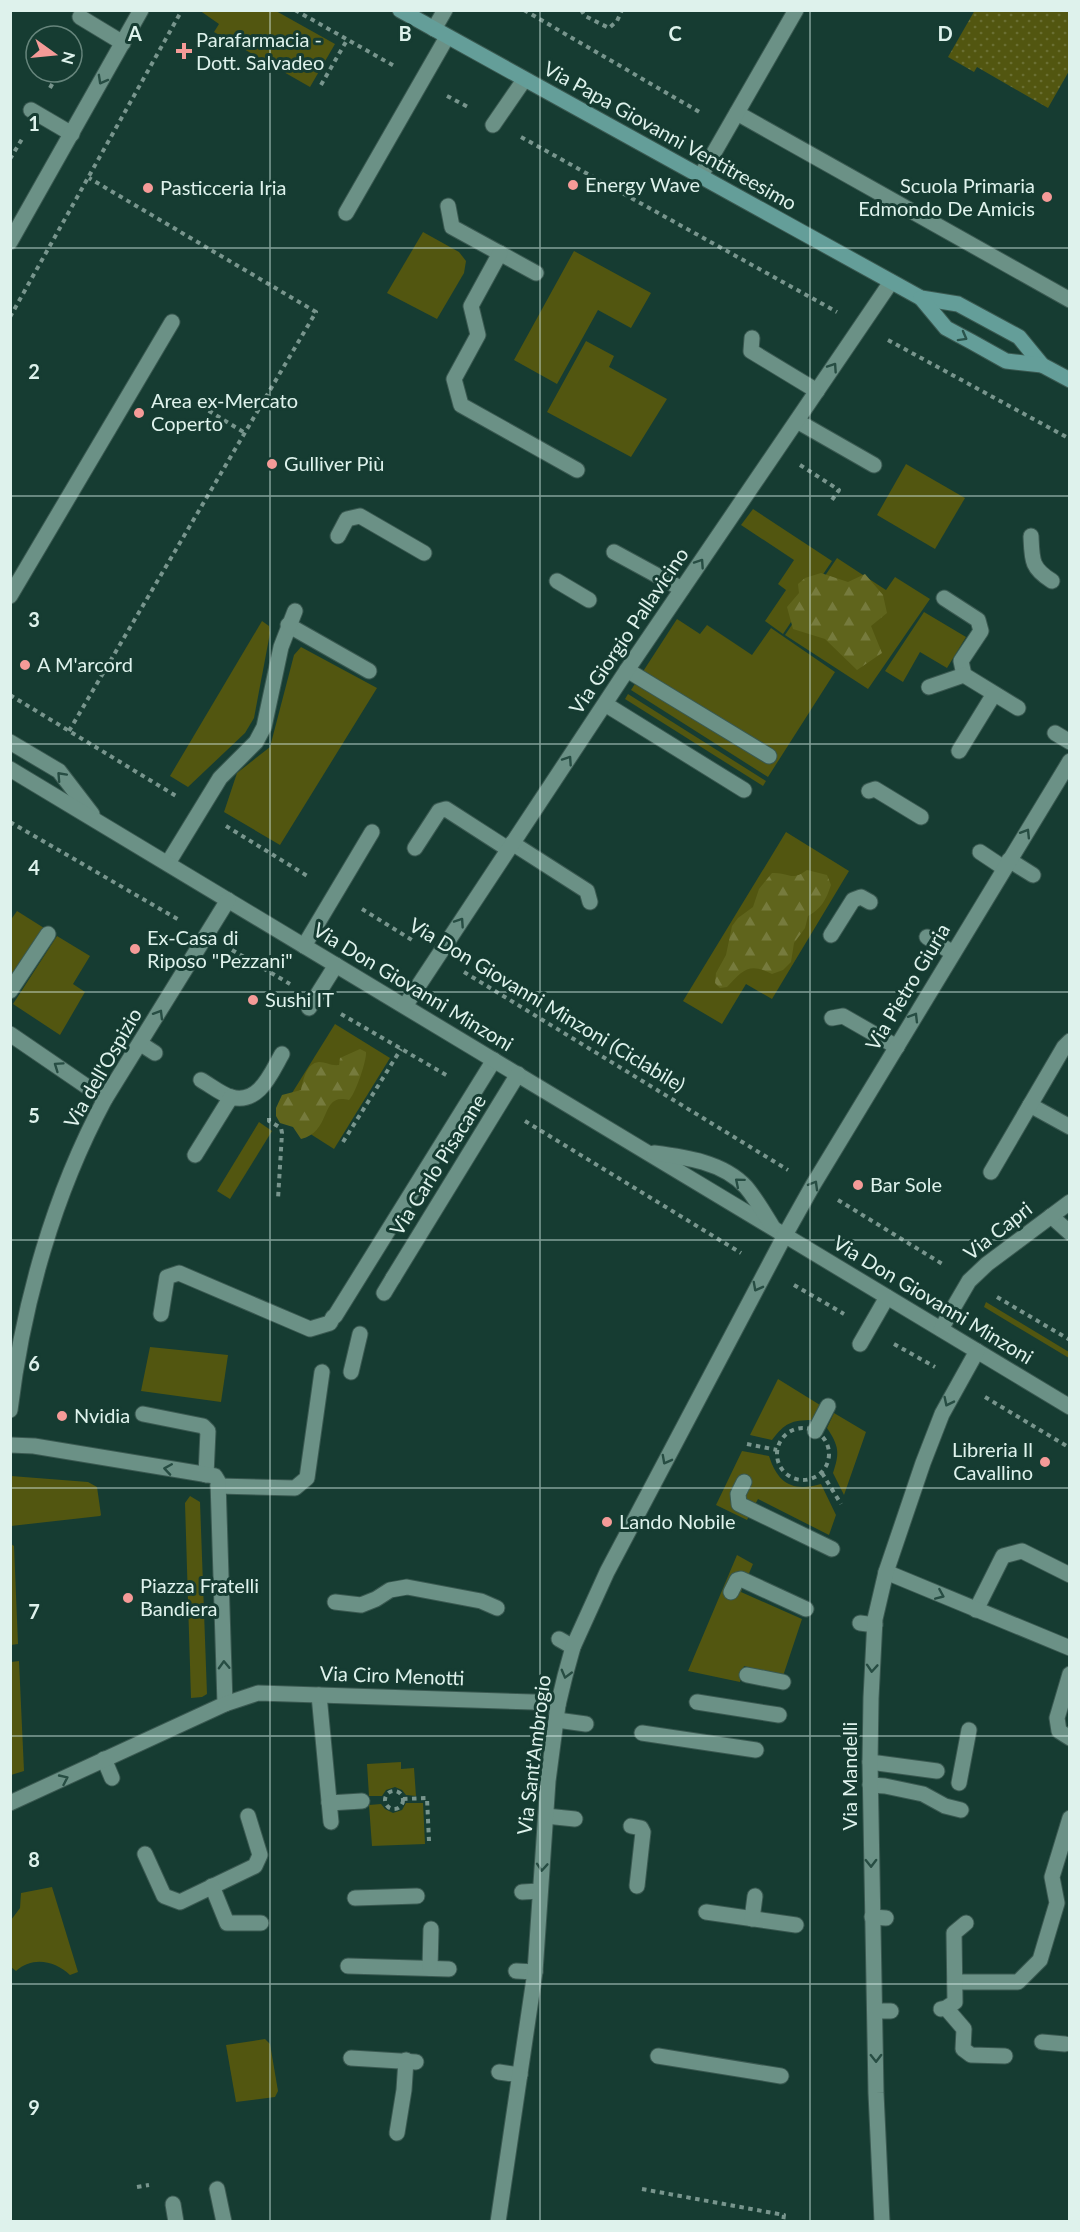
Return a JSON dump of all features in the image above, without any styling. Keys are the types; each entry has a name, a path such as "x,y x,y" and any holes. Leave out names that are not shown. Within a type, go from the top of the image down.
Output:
{"street":[{"path":"10,242 141,10"},
{"name":"Via Papa Giovanni Ventitreesimo","path":"400,10 921,298 958,304 1019,337 1042,365"},
{"path":"346,213 422,82 441,33 445,10"},
{"path":"700,177 795,10"},
{"path":"80,17 123,43"},
{"path":"494,124 524,80"},
{"path":"31,110 72,134"},
{"path":"737,113 1070,300"},
{"path":"448,206 452,227 536,273"},
{"path":"500,253 471,306 478,335 454,379 461,405 577,470"},
{"name":"Via Giorgio Pallavicino","path":"405,1006 627,670 646,633 682,589 891,282"},
{"name":"Via Papa Giovanni Ventitreesimo","path":"921,298 946,328 1006,361 1042,365 1070,380"},
{"path":"14,591 172,322"},
{"path":"752,338 751,351 817,391"},
{"path":"797,421 874,465"},
{"path":"338,536 347,519 360,516 424,553"},
{"path":"1031,536 1032,558 1039,573 1052,581"},
{"path":"614,552 682,589"},
{"path":"557,581 589,600"},
{"path":"944,598 978,620 981,631 961,662 964,675 1018,708"},
{"path":"168,864 220,778 255,742 264,727 281,647 292,618 369,671"},
{"path":"627,670 769,756"},
{"path":"929,687 964,675"},
{"path":"959,751 994,694"},
{"path":"605,704 744,790"},
{"path":"1055,733 1070,742"},
{"name":"Via Don Giovanni Minzoni","path":"10,742 59,771 98,821"},
{"name":"Via Pietro Giuria","path":"779,1232 813,1185 1070,761"},
{"name":"Via Don Giovanni Minzoni","path":"10,770 1070,1407"},
{"path":"869,791 875,789 921,817"},
{"path":"415,848 439,811 446,809 587,891 590,902"},
{"path":"304,946 372,832"},
{"path":"980,852 1034,875"},
{"path":"831,935 852,900 861,897 870,902"},
{"name":"Via dell'Ospizio","path":"10,1410 21,1346 44,1249 65,1187 88,1131 105,1099 228,900"},
{"path":"10,991 48,934"},
{"path":"927,937 953,953"},
{"path":"312,1003 336,965"},
{"path":"832,1018 843,1016 897,1047"},
{"path":"10,1034 105,1099"},
{"path":"991,1172 1064,1047 1070,1041"},
{"path":"141,1044 155,1053"},
{"path":"201,1080 231,1097 246,1098 262,1088 282,1054"},
{"path":"161,1314 167,1277 179,1273 310,1329 330,1323 494,1060"},
{"name":"Via Carlo Pisacane","path":"384,1293 518,1074"},
{"path":"195,1155 231,1097"},
{"path":"1030,1105 1070,1127"},
{"name":"Via Don Giovanni Minzoni","path":"645,1151 702,1161 728,1174 744,1185 779,1232"},
{"name":"Via Capri","path":"941,1329 969,1281 987,1264 1070,1202"},
{"path":"1051,1215 1070,1233"},
{"name":"Via Sant'Ambrogio","path":"498,2222 535,1972 546,1816 557,1712 573,1647 607,1572 766,1269 779,1232"},
{"path":"860,1344 887,1297"},
{"path":"351,1372 360,1334"},
{"name":"Via Mandelli","path":"882,2222 871,2092 875,2011 870,1762 864,1727 868,1624 880,1569 942,1414 977,1351"},
{"path":"218,1486 295,1488 307,1479 322,1372"},
{"path":"815,1431 828,1406"},
{"path":"143,1414 203,1426 208,1431 206,1475"},
{"path":"10,1445 34,1446 215,1476 218,1481 225,1704 10,1803"},
{"path":"744,1482 738,1494 739,1504 832,1549"},
{"path":"976,1610 1003,1556 1022,1551 1070,1575"},
{"path":"880,1569 1070,1648"},
{"path":"731,1592 737,1580 741,1579 806,1609"},
{"path":"335,1602 361,1605 390,1590 407,1587 481,1601 497,1608"},
{"path":"559,1639 573,1647"},
{"path":"1070,1674 1057,1718 1059,1731 1070,1738"},
{"path":"747,1675 783,1682"},
{"name":"Via Ciro Menotti","path":"225,1704 258,1693 533,1702 586,1724"},
{"path":"320,1695 331,1822"},
{"path":"698,1702 779,1715"},
{"path":"959,1784 969,1730"},
{"path":"642,1733 756,1750"},
{"path":"104,1759 112,1778"},
{"path":"870,1762 938,1771"},
{"path":"870,1785 885,1785 923,1794 945,1806 961,1810"},
{"path":"329,1803 362,1801"},
{"path":"145,1854 164,1896 180,1902 255,1866 260,1855 248,1816"},
{"path":"546,1816 575,1819"},
{"path":"955,1982 1018,1982 1040,1960 1058,1903 1052,1877 1070,1818"},
{"path":"631,1827 641,1828 643,1832 637,1886"},
{"path":"212,1886 227,1923 261,1923"},
{"path":"522,1892 540,1891"},
{"path":"355,1898 417,1896"},
{"path":"752,1919 755,1896"},
{"path":"706,1912 796,1925"},
{"path":"966,1923 954,1932 955,2002 944,2008 964,2029 963,2049 971,2055 1005,2056"},
{"path":"430,1968 431,1929"},
{"path":"348,1966 449,1969"},
{"path":"516,1971 535,1972"},
{"path":"875,2011 891,2010"},
{"path":"1042,2042 1065,2044"},
{"path":"658,2056 781,2076"},
{"path":"351,2058 411,2061 397,2133"},
{"path":"499,2072 520,2075"},
{"path":"217,2189 224,2222"},
{"path":"173,2204 176,2222"}],"path":[{"path":"10,317 182,10"},
{"path":"295,10 494,124 1070,439"},
{"path":"524,10 728,129"},
{"path":"581,10 585,16 609,28 617,21 622,10"},
{"path":"321,85 347,40"},
{"path":"69,730 316,312 89,178"},
{"path":"201,406 245,433"},
{"path":"777,450 839,490 832,500"},
{"name":"Via Don Giovanni Minzoni (Ciclabile)","path":"10,694 969,1281 1070,1340"},
{"path":"10,822 206,935 312,1003 401,1049 474,1091"},
{"path":"343,1142 401,1049"},
{"path":"500,1106 766,1269 1070,1448"},
{"path":"747,1444 777,1450"},
{"path":"822,1473 841,1504"},
{"path":"403,1799 427,1798 429,1840"},
{"path":"642,2189 784,2215 783,2222"}],"shaded area":[{"path":"199,10 276,11 335,44 310,87 214,32 219,24"},
{"path":"975,10 1069,11 1069,71 1048,108 977,67 974,72 948,57"},
{"path":"423,232 459,252 466,261 464,273 437,319 387,293"},
{"path":"574,251 651,293 631,328 598,310 557,384 514,360"},
{"path":"586,341 614,356 609,367 667,399 631,457 547,412"},
{"path":"906,464 965,498 935,549 877,515"},
{"path":"753,509 832,561 783,634 765,621 786,590 778,584 794,560 741,525"},
{"path":"837,558 886,590 895,577 930,599 868,689 785,635"},
{"path":"924,612 966,637 947,668 920,652 903,682 885,671"},
{"path":"677,619 700,634 707,625 752,655 771,628 835,672 768,777 631,690"},
{"path":"262,621 269,626 270,633 254,718 245,733 188,787 170,776"},
{"path":"301,647 377,688 280,845 224,812 237,773 270,747 294,655"},
{"path":"628,694 766,781 763,786 625,699"},
{"path":"786,832 849,871 772,999 746,984 722,1024 683,1001"},
{"path":"17,911 44,928 10,977 10,921"},
{"path":"57,936 90,956 73,984 85,992 60,1035 13,1004"},
{"path":"335,1024 390,1058 334,1149 279,1114"},
{"path":"259,1122 272,1131 230,1199 217,1191"},
{"path":"986,1302 1069,1352 1069,1358 984,1307"},
{"path":"150,1347 228,1355 221,1402 141,1391"},
{"path":"778,1379 820,1405 813,1420 789,1424 772,1440 750,1435"},
{"path":"834,1413 866,1432 844,1495 833,1473 837,1450 827,1428"},
{"path":"742,1451 769,1456 782,1479 795,1486 821,1484 836,1515 829,1535 758,1499 747,1520 716,1505"},
{"path":"11,1476 88,1482 97,1487 101,1515 11,1526"},
{"path":"190,1496 200,1502 207,1694 191,1698 185,1503"},
{"path":"11,1544 14,1546 18,1644 11,1645"},
{"path":"737,1555 753,1564 741,1592 802,1619 783,1676 744,1666 740,1682 688,1671"},
{"path":"19,1661 24,1771 11,1775 11,1662"},
{"path":"401,1762 401,1769 414,1768 416,1796 406,1795 395,1787 386,1790 382,1796 369,1796 367,1764"},
{"path":"406,1803 423,1803 425,1844 372,1846 369,1805 381,1804 393,1813 402,1810"},
{"path":"52,1887 78,1972 70,1975 58,1966 44,1962 30,1963 16,1971 11,1967 11,1920 20,1908 21,1893"},
{"path":"265,2039 270,2044 278,2091 275,2097 236,2102 226,2045"}],"green space":[{"path":"821,573 848,582 865,574 883,595 887,613 871,626 882,653 857,670 825,639 793,629 787,607 799,593 798,584 805,578"},
{"path":"807,870 827,875 831,885 822,904 808,916 805,928 794,943 791,962 783,970 772,974 752,968 742,972 727,987 720,988 715,983 716,973 726,955 732,926 738,918 753,907 759,889 772,873 793,876"},
{"path":"360,1049 366,1052 365,1062 349,1100 340,1099 333,1102 318,1128 311,1135 301,1139 293,1127 280,1123 276,1116 276,1108 282,1095 301,1090 306,1073 311,1066 319,1062 339,1065 340,1058"}],"place":[{"name":"Parafarmacia - Dott. Salvadeo","path":"184,51"},
{"name":"Energy Wave","path":"573,185"},
{"name":"Pasticceria Iria","path":"148,188"},
{"name":"Scuola Primaria Edmondo De Amicis","path":"1047,197"},
{"name":"Area ex-Mercato Coperto","path":"139,413"},
{"name":"Gulliver Più","path":"272,464"},
{"name":"A M'arcord","path":"25,665"},
{"name":"Ex-Casa di Riposo \"Pezzani\"","path":"135,949"},
{"name":"Sushi IT","path":"253,1000"},
{"name":"Bar Sole","path":"858,1185"},
{"name":"Nvidia","path":"62,1416"},
{"name":"Libreria Il Cavallino","path":"1045,1462"},
{"name":"Lando Nobile","path":"607,1522"},
{"name":"Piazza Fratelli Bandiera","path":"128,1598"}]}
